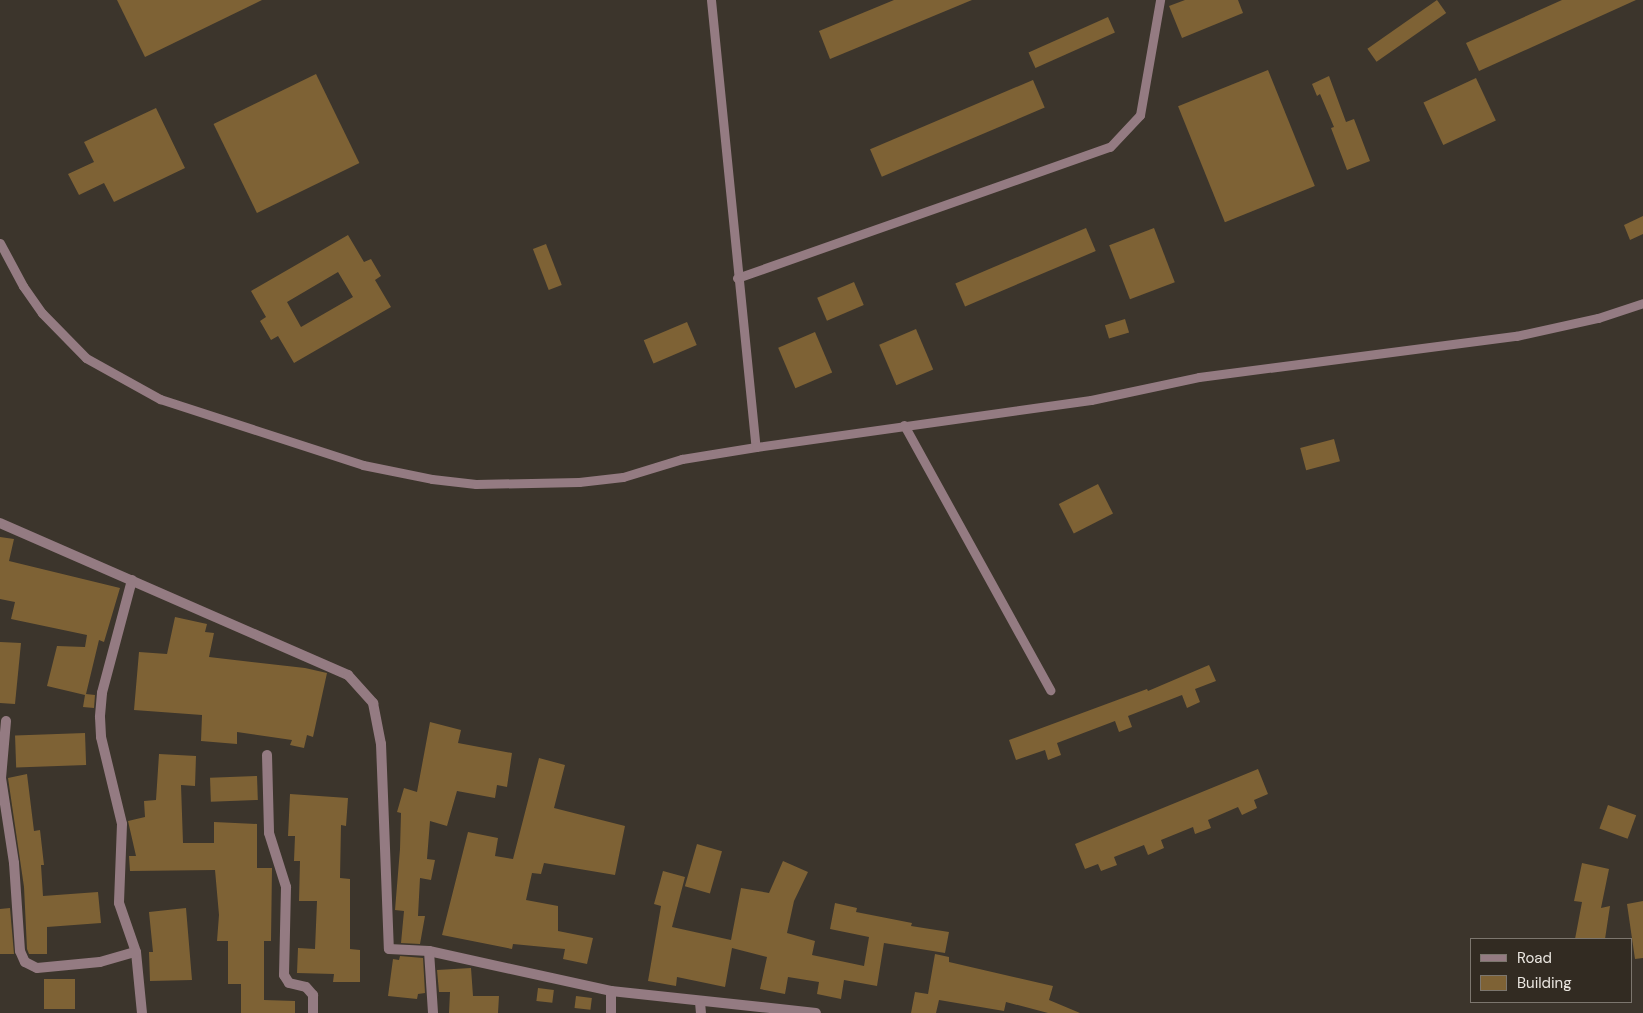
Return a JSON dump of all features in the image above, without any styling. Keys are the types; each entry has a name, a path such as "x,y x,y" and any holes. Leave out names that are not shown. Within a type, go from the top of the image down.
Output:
{"street":[{"path":"0,522 348,675 373,703 381,744 389,949 429,951 611,991 816,1013"},
{"path":"132,580 102,693 100,717 101,737 122,824 119,903 136,952 142,1013"},
{"path":"6,721 1,778 14,864 20,950 25,962 37,968 100,962 136,952"},
{"path":"267,755 269,833 286,887 284,975 288,983 306,988 313,995 313,1013"},
{"path":"429,951 433,1013"},
{"path":"611,991 611,1013"},
{"path":"700,1002 701,1013"}],"lane":[{"path":"711,0 737,278 756,447"},
{"path":"737,278 1110,147 1140,115 1160,0"},
{"path":"0,244 22,286 42,312 86,358 160,399 363,465 432,479 476,484 579,482 623,477 682,458 904,425 1092,400 1199,377 1516,336 1598,318 1643,303"},
{"path":"904,425 1050,690"}],"building":[{"path":"117,0 262,0 145,57"},
{"path":"894,0 972,0 830,59 819,31"},
{"path":"1185,0 1238,0 1243,13 1182,38 1169,6"},
{"path":"1437,0 1446,13 1377,62 1367,49"},
{"path":"1562,0 1636,0 1479,71 1466,43"},
{"path":"1108,17 1115,33 1035,68 1029,52"},
{"path":"1268,70 1315,186 1225,222 1178,106"},
{"path":"316,74 359,163 257,213 214,124"},
{"path":"1329,76 1346,122 1354,119 1370,161 1347,170 1331,128 1334,127 1320,94 1317,96 1312,84"},
{"path":"1476,78 1496,121 1443,145 1423,103"},
{"path":"1033,80 1045,108 882,177 870,149"},
{"path":"156,108 185,168 114,202 104,183 79,195 68,174 94,162 84,142"},
{"path":"1643,216 1643,234 1630,240 1624,225"},
{"path":"1086,228 1096,251 965,306 955,283"},
{"path":"1154,228 1175,282 1130,299 1109,245"},
{"path":"348,235 364,262 371,259 381,276 375,280 391,307 294,363 278,336 271,340 260,321 266,317 251,291","holes":["338,272 353,297 301,327 287,302"]},
{"path":"546,244 562,285 549,290 533,249"},
{"path":"854,282 864,305 827,321 817,298"},
{"path":"1125,319 1129,332 1109,339 1105,325"},
{"path":"687,322 697,345 654,363 644,340"},
{"path":"916,329 933,370 896,385 879,345"},
{"path":"815,332 832,373 795,388 778,348"},
{"path":"1334,439 1340,461 1306,470 1300,448"},
{"path":"1098,484 1113,513 1074,533 1059,504"},
{"path":"0,537 14,539 9,561 120,588 104,642 99,640 86,694 95,695 94,708 83,707 85,695 47,686 57,646 85,647 87,635 11,619 15,602 0,599"},
{"path":"175,617 207,624 205,632 214,633 209,657 305,668 327,673 313,737 307,735 304,748 290,745 292,740 237,732 237,744 201,741 202,715 134,710 139,652 167,654"},
{"path":"0,642 21,643 15,704 0,703"},
{"path":"1209,665 1216,681 1195,689 1200,702 1187,708 1182,695 1128,716 1132,727 1119,732 1115,721 1057,743 1061,755 1048,760 1045,750 1016,760 1009,740 1147,689 1148,691"},
{"path":"430,722 461,730 458,743 512,753 507,787 497,785 495,798 457,791 447,826 430,821 427,859 435,860 431,880 420,878 418,916 425,916 420,944 401,943 404,911 395,910 401,813 397,812 404,788 417,792"},
{"path":"85,733 86,765 16,767 15,735"},
{"path":"159,754 196,756 195,786 181,785 183,843 214,843 214,822 257,824 257,868 272,868 271,941 264,941 264,1000 295,1001 295,1013 241,1013 241,984 228,984 228,941 217,941 219,915 215,870 130,871 129,856 136,856 128,821 145,817 144,801 156,800"},
{"path":"539,758 565,765 554,808 625,826 615,875 544,863 541,874 532,873 526,900 558,906 558,931 593,938 587,964 563,959 565,949 513,944 512,949 442,935 468,832 498,838 495,856 513,859"},
{"path":"1258,769 1268,794 1254,800 1257,808 1242,815 1238,807 1208,820 1211,828 1195,834 1193,827 1161,840 1164,848 1148,855 1144,845 1114,857 1117,865 1101,871 1098,864 1085,869 1075,844"},
{"path":"27,774 34,831 40,830 44,865 41,865 43,896 98,892 101,923 47,927 47,954 29,954 27,949 24,887 8,778"},
{"path":"257,776 258,800 211,802 210,778"},
{"path":"290,794 348,798 346,826 341,825 340,878 350,879 350,949 360,950 360,982 333,982 334,974 297,973 298,948 315,949 317,901 299,901 300,861 294,861 295,836 288,836"},
{"path":"1608,805 1636,815 1628,839 1599,828"},
{"path":"697,844 722,851 710,893 685,886"},
{"path":"783,861 808,872 794,901 787,933 815,941 812,955 864,966 869,937 830,929 835,903 857,908 856,912 912,923 911,926 949,932 945,953 884,943 877,986 844,980 841,999 817,994 819,982 788,977 785,994 760,989 767,957 732,948 725,987 677,977 676,986 648,981 661,906 654,904 663,871 685,877 672,927 731,940 741,888 769,893"},
{"path":"1582,863 1609,869 1601,908 1610,906 1605,938 1575,938 1582,902 1574,901"},
{"path":"1643,901 1643,958 1635,959 1627,904"},
{"path":"10,908 14,954 0,954 0,909"},
{"path":"186,908 192,980 150,981 149,952 153,952 149,912"},
{"path":"935,954 949,957 949,962 1053,986 1049,1000 1080,1013 1048,1013 1006,1002 1004,1011 939,1000 936,1013 911,1013 915,992 928,994"},
{"path":"400,956 423,958 425,993 418,994 417,999 388,996 393,959 399,960"},
{"path":"471,968 473,996 499,996 498,1013 449,1013 450,992 439,992 437,970"},
{"path":"44,979 75,979 75,1009 44,1009"},
{"path":"538,988 554,990 552,1003 536,1001"},
{"path":"576,996 592,998 590,1010 575,1008"}]}
